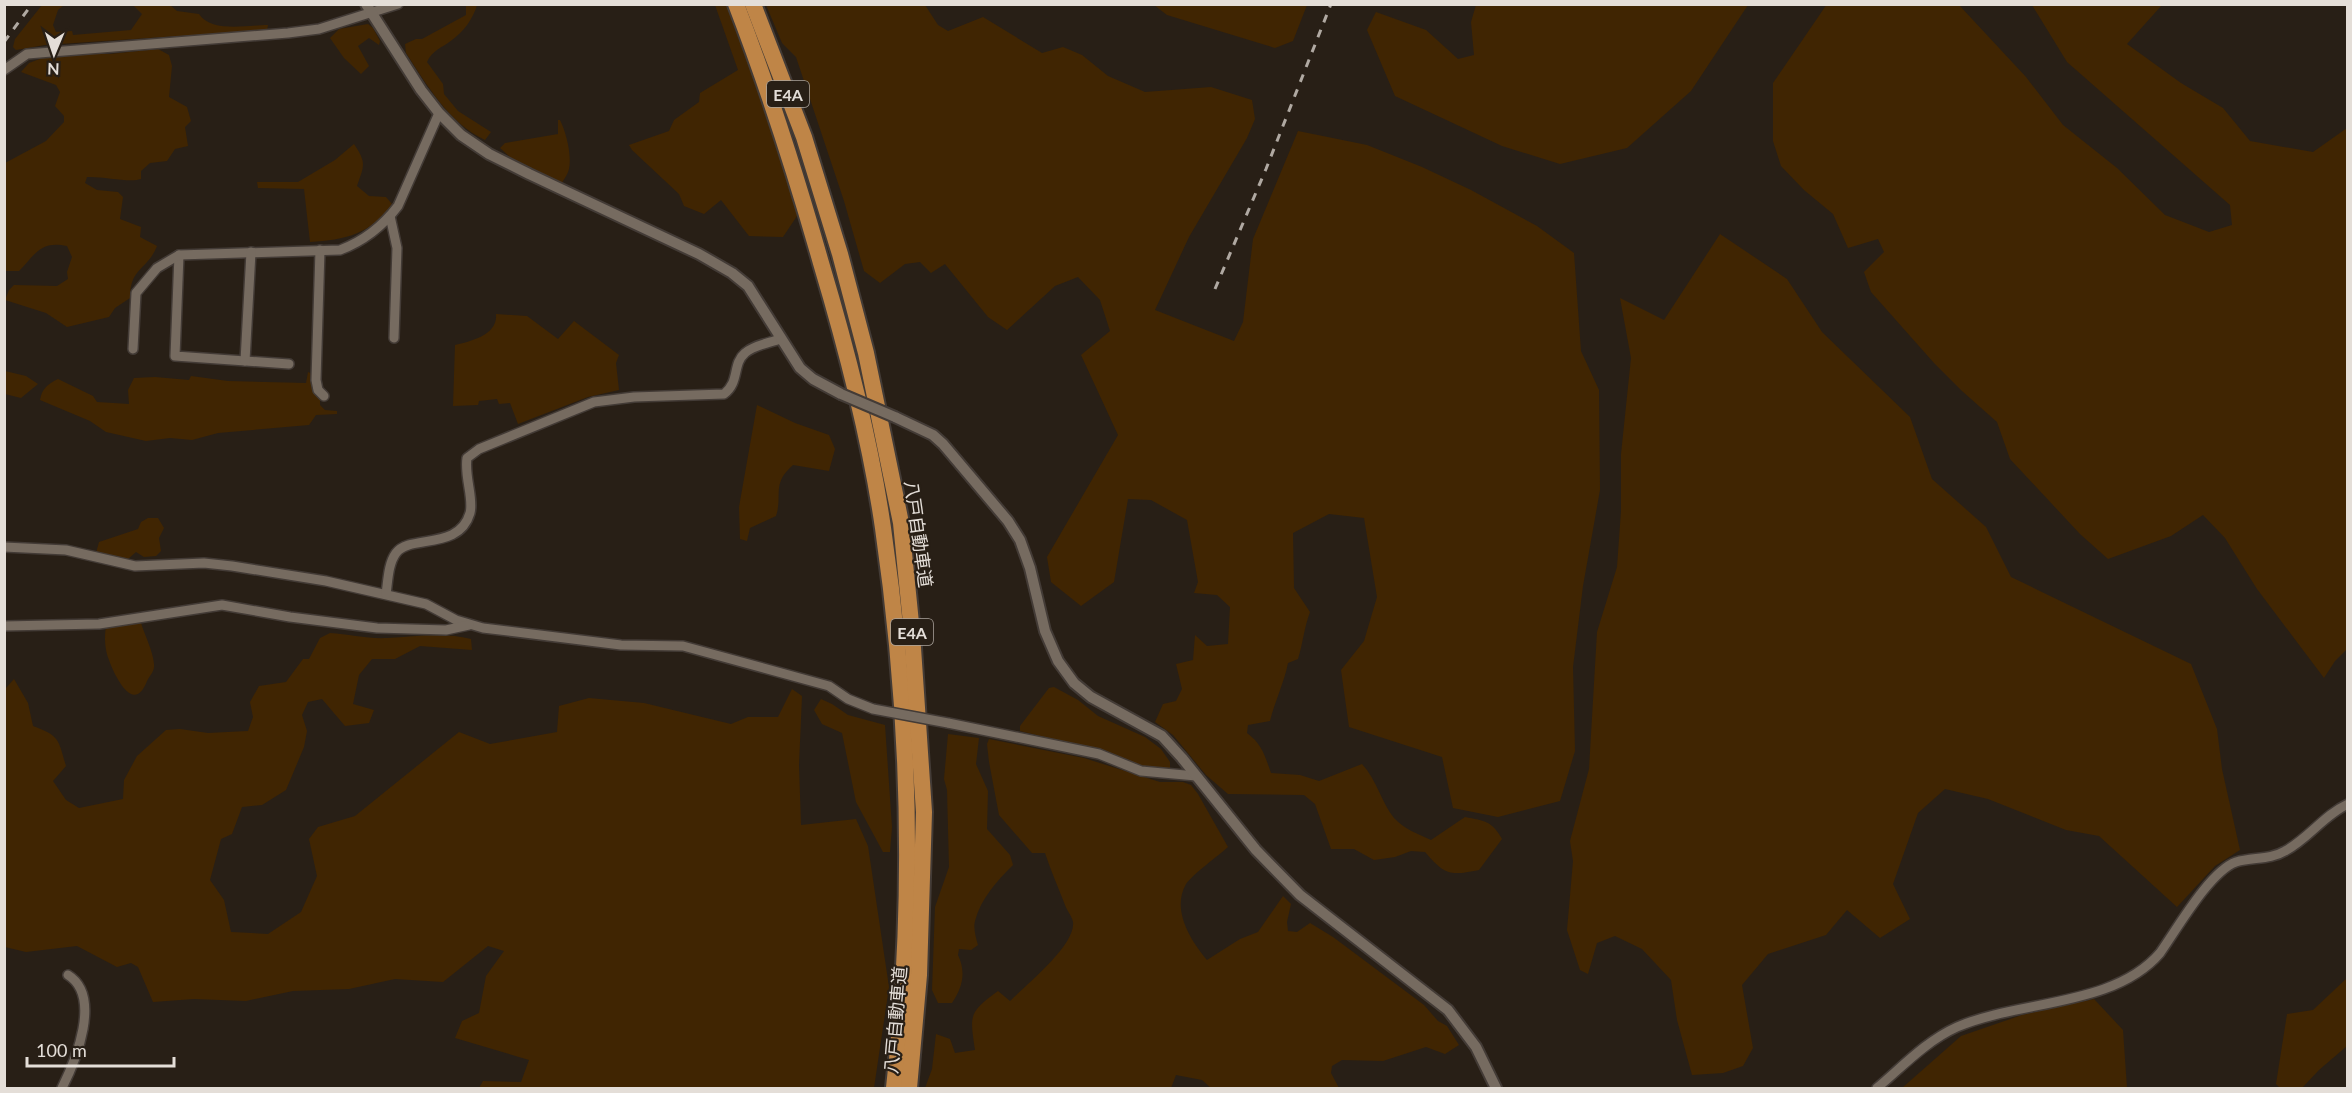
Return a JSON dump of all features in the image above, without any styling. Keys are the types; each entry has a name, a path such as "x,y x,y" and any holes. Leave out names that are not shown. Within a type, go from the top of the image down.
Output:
{"highway":[{"name":"八戸自動車道","path":"736,4 766,82 791,158 846,346 883,527 896,635 907,812 907,887 899,1045 894,1089"},
{"name":"八戸自動車道","path":"753,4 804,137 840,254 866,352 901,523 912,633 924,812 919,975 909,1089"}],"street":[{"path":"4,70 27,54 319,29 369,9 398,4"},
{"path":"369,9 439,113 461,135 489,154 699,254 732,273 748,286 800,368 813,379 933,435 944,444 1008,521 1020,540 1030,568 1045,631 1065,672 1091,697 1162,736 1256,850 1300,895 1448,1010 1476,1047 1496,1089"},
{"path":"134,349 136,293 157,268 179,255 340,250 361,242 398,206 439,113"},
{"path":"390,216 397,248 394,338"},
{"path":"320,250 316,380 318,390 324,396"},
{"path":"245,361 251,252"},
{"path":"179,255 175,356 289,364"},
{"path":"386,594 390,565 396,552 414,543 442,539 452,534 464,523 470,513 465,471 467,458 479,449 594,402 623,398 724,394 734,382 738,363 743,354 780,339"},
{"path":"4,547 66,550 135,566 204,563 232,566 326,581 386,594 426,604 469,625 621,645 683,646 829,686 854,702 873,709 1098,754 1141,771 1196,776"},
{"path":"4,626 99,624 222,605 377,628 446,630 469,625"},
{"path":"1877,1089 1927,1045 1956,1028 2017,1009 2098,990 2122,982 2136,974 2150,964 2160,952 2214,877 2236,862 2270,858 2284,852 2339,808 2348,804"},
{"path":"62,1089 75,1057 85,1015 82,991 77,981 68,975"}],"shaded area":[{"path":"1476,4 1748,5 1691,91 1627,148 1560,164 1502,146 1395,96 1367,30 1376,12 1426,30 1458,59 1474,55 1471,22"},
{"path":"1827,4 1959,5 2026,77 2063,125 2117,168 2165,215 2209,232 2232,225 2230,205 2067,62 2032,5 2162,5 2127,44 2181,83 2223,108 2250,141 2313,152 2347,128 2348,648 2335,661 2324,678 2257,589 2225,538 2203,515 2171,536 2108,559 2080,534 2010,459 1997,422 1934,363 1871,292 1864,272 1884,252 1878,239 1848,248 1833,214 1804,190 1781,166 1773,141 1773,83"},
{"path":"42,5 64,5 58,10 53,25 56,32 72,31 73,35 131,30 142,14 133,5 170,5 177,11 199,14 212,24 221,26 268,25 267,30 45,45 16,50 13,47 15,39"},
{"path":"466,5 477,5 468,24 448,43 434,52 427,62 443,84 444,94 458,111 491,132 485,140 460,124 440,102 406,53 405,44 422,39 466,15"},
{"path":"715,5 726,5 764,105 799,213 783,237 749,236 721,200 704,214 684,206 679,194 629,145 669,131 674,120 699,102 700,93 738,70"},
{"path":"766,5 925,5 938,25 948,31 983,17 1042,53 1063,47 1082,55 1108,76 1145,92 1211,87 1252,100 1255,119 1247,138 1189,237 1155,310 1234,341 1243,322 1253,239 1298,131 1367,145 1422,167 1471,190 1537,226 1574,253 1581,351 1599,390 1600,490 1583,586 1573,667 1575,751 1560,801 1498,817 1453,808 1442,757 1349,727 1341,670 1364,641 1377,597 1364,518 1329,514 1293,533 1294,588 1310,612 1298,659 1288,663 1270,721 1248,725 1247,733 1260,746 1271,773 1300,775 1319,781 1362,764 1372,777 1394,818 1407,828 1431,840 1465,817 1487,823 1502,839 1479,870 1469,872 1448,872 1425,852 1411,851 1395,857 1374,860 1354,849 1331,849 1315,804 1304,795 1228,794 1206,775 1173,735 1155,722 1163,704 1176,701 1182,689 1176,664 1193,660 1195,635 1207,646 1228,644 1230,607 1217,595 1194,593 1198,582 1187,520 1151,500 1128,499 1114,582 1081,606 1051,582 1047,557 1118,435 1081,355 1110,331 1100,300 1078,277 1055,286 1007,330 988,317 945,264 931,273 920,262 905,264 880,283 864,271 844,201 796,57 782,43"},
{"path":"1154,5 1307,5 1293,41 1275,48 1167,15"},
{"path":"368,24 380,41 379,45 369,38 358,46 369,66 361,74 344,58 330,38 339,29"},
{"path":"158,49 169,55 172,66 169,97 187,107 191,121 185,127 188,146 175,149 167,161 150,163 141,171 141,179 87,177 85,183 97,190 118,192 123,197 120,219 141,227 140,237 157,246 133,280 130,298 115,308 109,317 67,327 46,313 5,300 14,285 57,286 68,279 67,272 72,257 67,246 50,245 34,254 19,271 5,271 5,163 46,141 64,122 64,116 55,106 60,92 56,85 21,72 29,63 53,54 110,54"},
{"path":"558,120 564,131 570,157 568,171 562,183 510,157 500,148 505,143 558,134"},
{"path":"354,144 363,160 357,186 369,196 386,197 392,204 375,222 356,234 310,242 304,189 258,188 257,182 298,182 335,160"},
{"path":"1720,234 1787,279 1822,332 1910,417 1932,479 1986,527 2011,577 2191,664 2217,729 2222,769 2240,850 2215,866 2177,907 2099,836 2066,830 1988,799 1945,789 1918,813 1893,884 1910,919 1880,938 1847,910 1826,935 1768,954 1742,985 1753,1048 1743,1066 1723,1073 1692,1075 1677,1020 1671,980 1642,949 1615,936 1597,943 1588,974 1580,970 1567,930 1573,861 1570,841 1589,769 1597,632 1617,567 1621,511 1621,454 1631,358 1620,298 1664,320"},
{"path":"496,314 527,316 558,339 574,321 619,355 616,363 619,390 588,397 518,424 510,403 499,404 497,399 479,401 478,405 453,406 455,345 476,339 488,332 493,327"},
{"path":"5,371 26,376 38,384 21,398 5,394"},
{"path":"308,372 312,374 320,397 320,405 325,410 337,411 337,414 316,415 309,425 218,433 192,440 170,438 146,441 106,432 90,421 40,400 46,387 58,379 93,396 97,402 129,404 128,390 134,378 189,380 191,376 228,381 306,383"},
{"path":"757,405 795,423 829,435 835,449 829,471 793,465 786,472 780,484 776,516 750,528 747,541 740,539 739,507"},
{"path":"148,518 158,518 164,528 159,538 161,551 156,556 144,557 136,552 128,559 96,553 99,542 138,529 141,522"},
{"path":"141,623 154,666 142,691 131,694 120,683 112,667 105,644 106,627"},
{"path":"330,633 380,638 440,635 461,637 471,639 472,650 420,646 395,659 372,659 359,675 353,704 374,710 369,723 345,726 322,699 308,702 302,715 307,731 304,747 286,790 262,805 242,807 232,834 221,839 210,880 224,900 231,932 268,934 301,912 317,876 309,839 318,827 355,816 459,732 490,744 557,732 559,706 589,698 644,703 731,724 748,717 778,717 792,689 802,696 799,765 801,825 856,819 868,846 889,987 874,1088 479,1088 483,1081 521,1082 529,1060 455,1038 462,1021 479,1013 486,976 504,951 488,946 443,982 395,979 349,989 293,991 246,1001 194,999 153,1002 138,967 131,963 117,967 77,946 26,952 5,947 4,695 6,688 14,679 28,703 33,726 53,736 59,744 66,766 53,781 66,800 79,808 123,799 124,780 137,756 166,730 180,729 208,733 248,731 253,717 250,702 259,686 286,682 303,659 309,659 320,638"},
{"path":"1054,687 1078,700 1098,716 1145,737 1161,749 1170,762 1170,768 1144,768 1099,750 1020,731 1020,726 1049,688"},
{"path":"821,699 848,715 885,725 892,827 890,852 883,852 856,802 842,733 822,724 814,710"},
{"path":"948,734 979,738 976,764 988,791 987,829 1010,855 1013,865 990,890 981,905 974,927 978,945 971,950 959,949 958,955 963,973 956,997 952,1003 938,1003 932,990 935,907 949,867 947,790 944,779"},
{"path":"989,739 1084,758 1160,782 1183,782 1191,785 1228,847 1189,880 1182,894 1181,904 1185,925 1207,960 1240,939 1258,932 1283,896 1291,904 1287,922 1288,931 1297,932 1310,923 1333,937 1424,1005 1438,1021 1447,1026 1459,1045 1445,1054 1426,1047 1383,1061 1342,1060 1332,1066 1331,1073 1339,1088 1211,1088 1202,1080 1176,1075 1171,1088 925,1088 932,1069 936,1034 950,1039 955,1053 975,1050 972,1022 976,1010 998,991 1010,1001 1059,953 1072,931 1073,922 1045,853 1032,853 999,815 989,762 987,744"},
{"path":"2347,978 2347,1046 2302,1088 2280,1088 2276,1084 2287,1014 2313,1010"},
{"path":"2094,999 2123,1030 2127,1088 1902,1088 1961,1036 2022,1015"}],"railway":[{"path":"4,42 32,4"},
{"path":"1215,289 1266,169 1331,4"}]}
